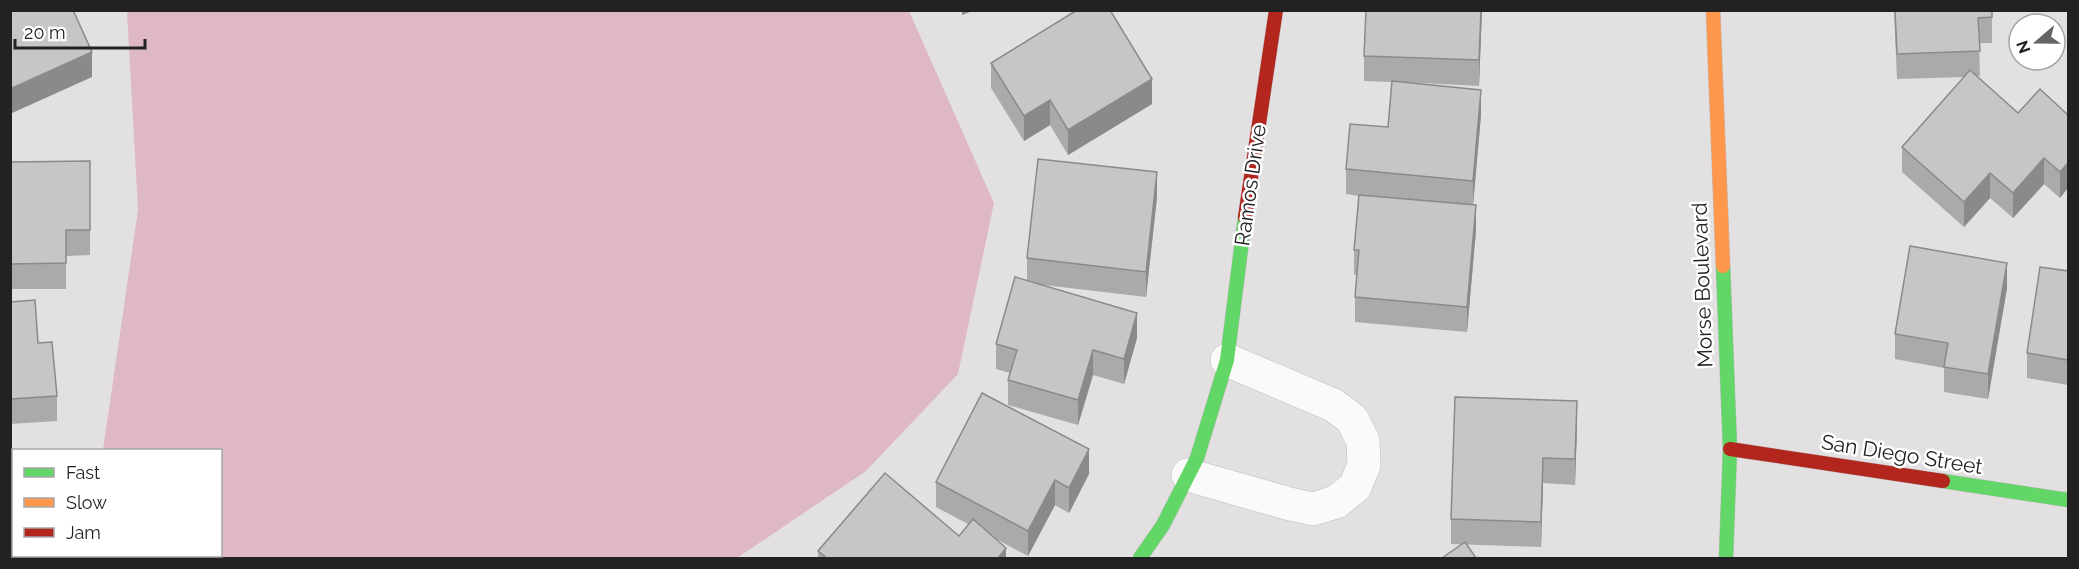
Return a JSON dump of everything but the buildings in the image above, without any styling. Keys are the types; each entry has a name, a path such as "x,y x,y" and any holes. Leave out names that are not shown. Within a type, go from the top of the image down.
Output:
{"street":[{"name":"Ramos Drive","path":"1140,558 1163,525 1197,458 1227,360 1245,216 1276,10"},
{"name":"Morse Boulevard","path":"1713,10 1730,449 1726,558"},
{"path":"1188,475 1313,509 1336,502 1355,487 1364,465 1363,441 1352,419 1333,405 1227,360"},
{"name":"San Diego Street","path":"1730,449 2068,500"}],"shaded area":[{"path":"127,11 909,11 994,203 958,374 866,471 737,558 87,558 222,557 222,449 103,449 138,210"}],"traffic: fast":[{"path":"1140,558 1163,525 1197,458 1227,360 1245,217"},
{"path":"1723,266 1730,449 1726,558"},
{"path":"1943,481 2068,500"}],"traffic: slow":[{"path":"1713,10 1723,266"}],"traffic: jam":[{"path":"1245,217 1276,10"},
{"path":"1730,449 1943,481"}]}
